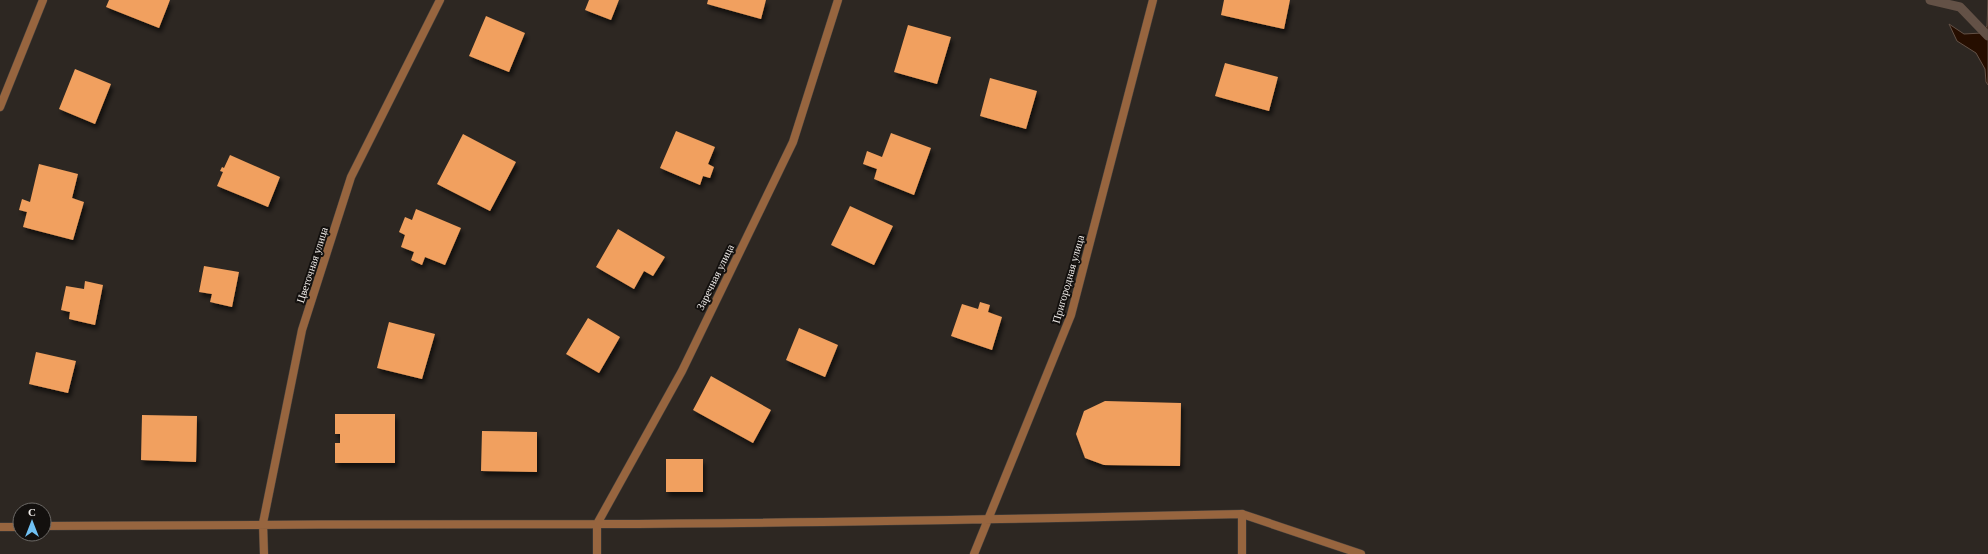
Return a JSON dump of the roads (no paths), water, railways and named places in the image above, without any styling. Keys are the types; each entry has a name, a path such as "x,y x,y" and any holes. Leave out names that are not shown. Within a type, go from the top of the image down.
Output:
{"street":[{"path":"0,107 43,0"},
{"name":"Цветочная улица","path":"264,554 263,523 302,330 351,178 440,0"},
{"name":"Заречная улица","path":"597,554 597,524 682,371 793,142 838,0"},
{"name":"Пригородная улица","path":"974,554 1071,315 1153,0"},
{"path":"52,526 263,523 597,524 987,520 1242,514 1361,554"},
{"path":"1242,514 1242,554"},
{"path":"0,527 12,526"}],"waterway":[{"path":"1930,0 1960,7 1988,36"}]}
